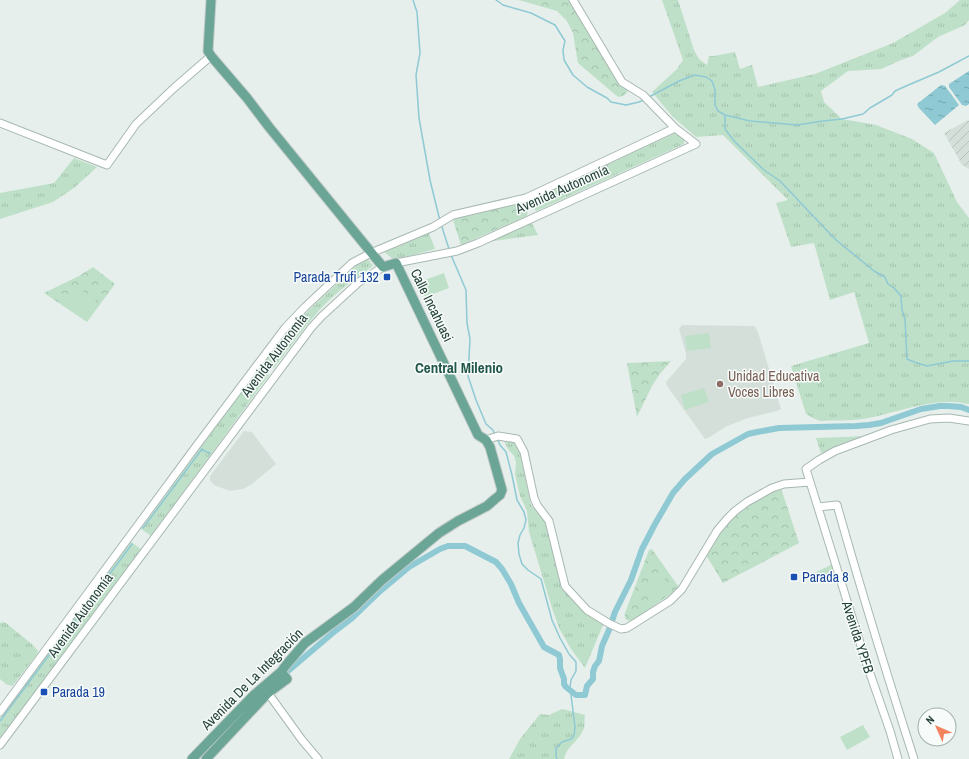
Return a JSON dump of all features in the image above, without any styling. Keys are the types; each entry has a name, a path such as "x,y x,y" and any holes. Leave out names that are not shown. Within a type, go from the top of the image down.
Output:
{"main road":[{"path":"211,0 208,51 211,56 247,98 383,268"},
{"name":"Avenida Autonomía","path":"383,268 396,263"},
{"name":"Calle Incahuasi","path":"396,263 478,435 492,438 490,447 502,490 500,495 487,506 458,521 439,533 426,544"},
{"name":"Avenida De La Integración","path":"206,759 284,675 286,665 305,643 354,607 382,580 426,544"},
{"name":"Avenida De La Integración","path":"192,759 254,695 284,675"}],"street":[{"path":"573,0 622,82 645,97 675,128"},
{"path":"0,123 107,165 136,124 211,56"},
{"name":"Avenida Autonomía","path":"0,712 285,328 352,263 453,216 526,198 675,128 696,144 458,251 396,263"},
{"name":"Avenida Autonomía","path":"0,745 311,328 359,282 383,268"},
{"name":"Avenida YPFB","path":"898,759 806,469 835,451 891,430 930,419 949,418 969,421"},
{"path":"492,438 517,439 522,446 534,498 549,521 565,586 587,610 621,629 627,628 670,601 682,589 717,531 727,519 747,502 772,488 784,484 810,482"},
{"name":"Avenida YPFB","path":"818,507 837,505 881,657 914,759"},
{"path":"268,693 302,740 318,759"}],"shaded area":[{"path":"968,120 969,169 962,165 944,133"},
{"name":"Unidad Educativa Voces Libres","path":"682,325 754,326 758,332 781,409 748,418 727,426 705,439 667,386 666,382 686,359 679,329"},
{"path":"244,431 252,432 276,464 252,484 243,489 230,491 214,485 210,480 210,476"}],"green space":[{"path":"519,0 569,0 619,82 628,91 623,96 618,97 578,63 573,33 567,21 557,11"},
{"path":"662,0 678,0 694,50 699,59 707,65 709,56 735,52 740,69 752,65 758,87 815,74 893,43 945,13 960,0 969,0 969,20 965,25 938,37 913,56 881,69 848,71 821,91 824,102 842,119 876,125 912,139 934,153 957,202 969,218 969,404 942,402 852,420 820,421 806,414 791,366 869,343 854,292 830,300 814,243 791,247 776,203 788,200 723,135 696,137 673,117 652,92 677,69 683,60"},
{"path":"677,132 684,137 684,144 536,211 530,200"},
{"path":"74,158 97,167 74,188 53,202 0,219 0,193 54,183"},
{"path":"524,203 528,211 527,216 461,245 453,220 485,210"},
{"path":"532,223 538,235 487,242"},
{"path":"429,233 435,249 393,259 384,252"},
{"path":"368,259 373,266 343,288 322,307 274,368 264,361 288,330 357,265"},
{"path":"93,267 115,284 87,322 44,293 79,276"},
{"path":"444,273 449,288 425,297 419,282"},
{"path":"75,286 96,300 83,318 62,304"},
{"path":"709,333 711,348 687,351 685,336"},
{"path":"671,361 652,386 637,417 627,363"},
{"path":"259,368 269,375 151,536 141,529"},
{"path":"704,388 709,402 685,410 681,395"},
{"path":"871,436 821,453 816,438"},
{"path":"504,441 513,442 517,445 531,505 545,522 562,588 584,612 603,625 585,668 571,649 559,628 529,532 527,511 520,496 515,474 516,462 514,456"},
{"path":"781,488 799,543 723,583 706,555 714,541 727,523 742,509 760,496"},
{"path":"131,542 141,549 0,739 0,718"},
{"path":"652,549 678,586 678,589 632,621 628,621 625,618 625,613 649,550"},
{"path":"833,564 839,579 810,575"},
{"path":"660,573 670,586 650,601 640,588"},
{"path":"3,622 33,645 38,651 12,686 6,684 0,679 0,623"},
{"path":"562,709 585,715 582,733 568,750 564,759 509,759 520,739 540,714 549,715"},
{"path":"863,725 870,737 847,750 840,737"}],"water":[{"path":"969,71 969,104 966,106 962,105 949,87 949,84"},
{"path":"941,85 945,86 959,105 935,125 917,104"}],"waterway":[{"path":"413,0 417,12 420,53 416,75 419,118 430,180 440,221"},
{"path":"496,0 503,5 531,13 555,25 565,41 563,50 564,60 573,75 587,87 607,98 611,102 626,105 644,100"},
{"path":"649,97 679,81 695,75 706,77 712,81 715,90 715,105 718,111 725,115 750,121 797,125 842,119 863,114 892,95 895,91 939,72 969,56"},
{"path":"725,116 725,129 735,142 764,170 780,181 835,239 874,271 885,277 888,284 901,296 902,310 905,319 907,359 927,366 953,361 969,361"},
{"path":"441,224 449,249"},
{"path":"451,255 466,290 467,323 470,339 468,376 486,424 493,430 495,435"},
{"path":"281,677 352,618 378,593 409,567 440,549 448,546 465,546 496,562 502,569 544,647 559,655 560,668 564,679 564,684 576,695 585,695 587,686 593,679 593,672 599,661 602,646 615,612 631,580 642,549 655,524 673,493 685,479 712,454 748,434 779,428 869,425 881,423 921,409 940,406 961,407 969,410"},
{"path":"497,438 500,445 506,452 517,500 524,512 526,520 518,543 522,564 541,579 552,620 569,654 576,662 576,671 571,680 570,687 575,727 574,736 571,739 562,742 556,748 557,759"},
{"path":"143,528 202,449 210,453"},
{"path":"0,721 132,544"}],"place":[{"name":"Parada Trufi 132","path":"387,277"},
{"name":"Unidad Educativa Voces Libres","path":"720,384"},
{"name":"Parada 8","path":"794,577"},
{"name":"Parada 19","path":"44,692"}],"district":[{"name":"Central Milenio","path":"459,367"}]}
